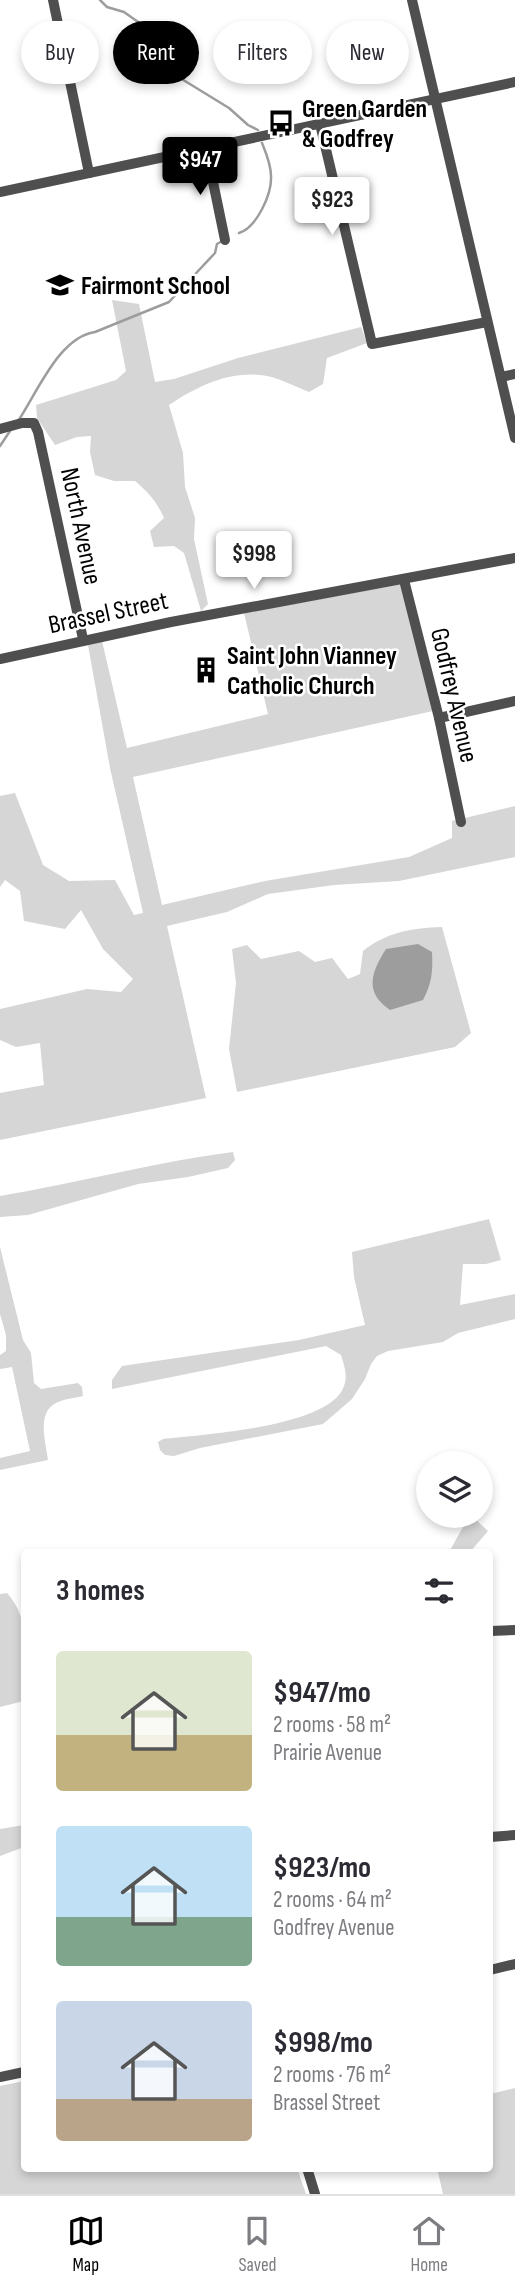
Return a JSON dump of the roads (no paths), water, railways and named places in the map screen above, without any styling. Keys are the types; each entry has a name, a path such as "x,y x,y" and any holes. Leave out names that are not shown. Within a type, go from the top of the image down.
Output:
{"street":[{"path":"53,0 89,173"},
{"path":"412,0 515,438"},
{"path":"0,192 515,82"},
{"path":"320,124 372,344 487,322"},
{"path":"206,148 225,240"},
{"path":"500,377 515,374"},
{"name":"North Avenue","path":"0,429 22,423 34,424 38,432 83,639"},
{"name":"Brassel Street","path":"0,659 83,639 515,558"},
{"name":"Godfrey Avenue","path":"404,580 439,718 461,822"},
{"path":"439,718 515,701"},
{"path":"493,1631 515,1630"},
{"path":"493,1837 515,1835"},
{"path":"493,1969 515,1964"},
{"path":"0,2077 21,2073"},
{"path":"308,2172 315,2194"}],"waterway":[{"path":"100,0 107,7 124,12 148,29 167,70 229,108 258,130"},
{"path":"239,233 252,224 269,192 270,167 262,143"},
{"path":"18,421 50,368 70,344 82,336 169,302 215,253 217,244 222,241"},
{"path":"0,446 10,431"}],"place":[{"name":"Green Garden & Godfrey","path":"281,123"},
{"name":"Fairmont School","path":"60,285"},
{"name":"Saint John Vianney Catholic Church","path":"206,670"}]}
